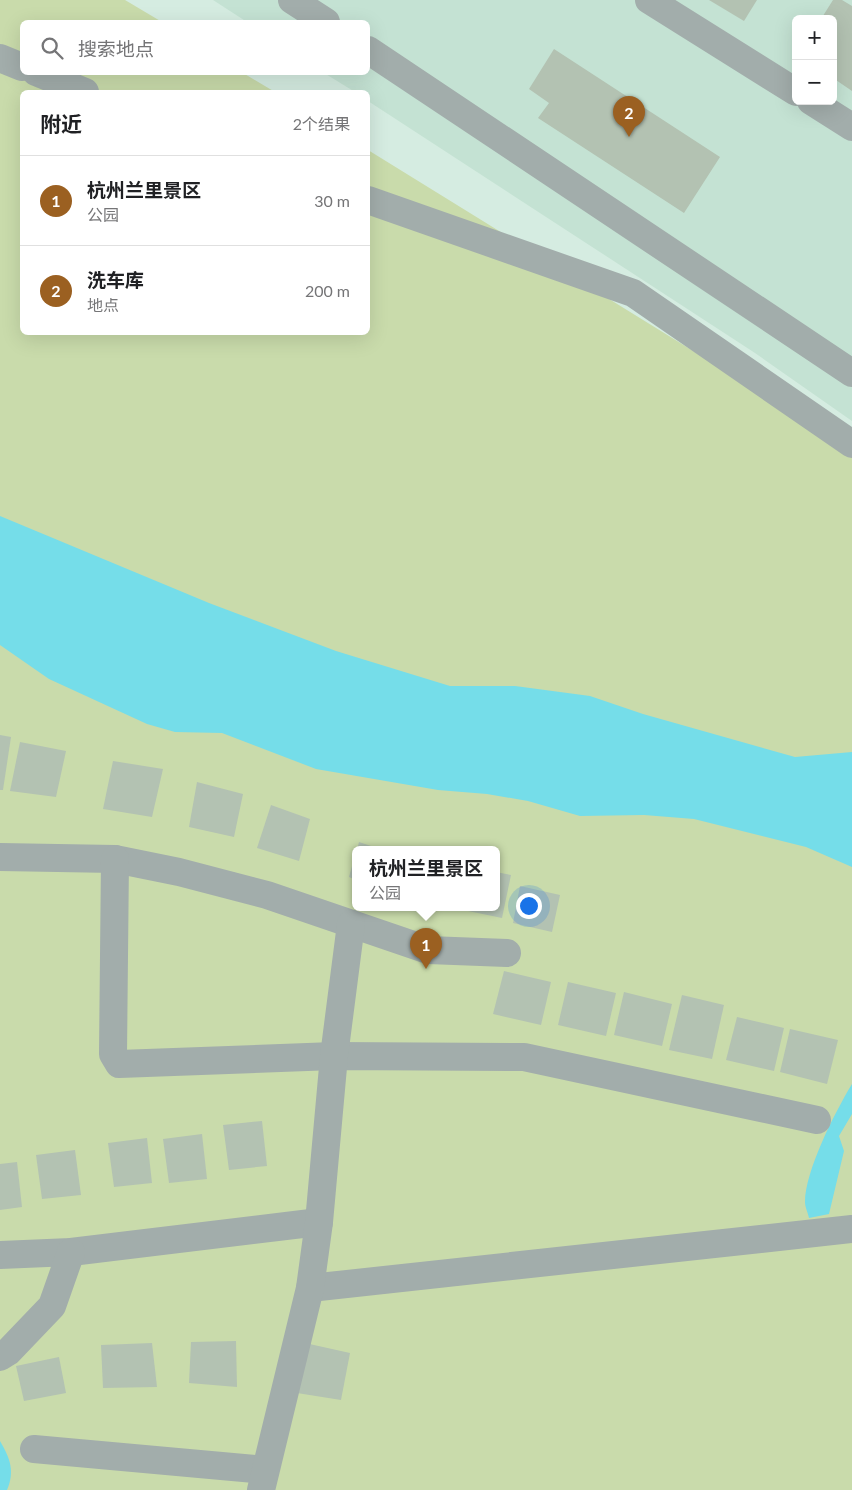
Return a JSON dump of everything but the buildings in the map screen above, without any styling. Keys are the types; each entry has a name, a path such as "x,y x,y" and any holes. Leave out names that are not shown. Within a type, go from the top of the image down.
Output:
{"street":[{"path":"292,0 323,20"},
{"path":"650,0 792,89"},
{"path":"370,51 852,373"},
{"path":"0,58 20,66"},
{"path":"43,75 80,90"},
{"path":"816,105 852,127"},
{"path":"370,201 633,293 852,444"},
{"path":"0,857 115,859 179,872 267,895 428,950 507,954"},
{"path":"115,859 113,1054 119,1064 334,1056 524,1057 817,1120"},
{"path":"34,1450 263,1480 310,1288 319,1222 334,1056 351,924"},
{"path":"0,1255 71,1252 319,1222"},
{"path":"310,1288 852,1229"},
{"path":"0,1357 8,1352 52,1306 71,1252"}],"shaded area":[{"path":"213,0 852,0 852,421 755,353 370,102 370,90 352,90 327,75 370,75 370,20 244,20"}],"green space":[{"path":"0,0 125,0 159,20 20,20 20,75 246,75 272,90 20,90 20,335 370,335 370,151 852,449 852,1490 0,1490"}],"water":[{"path":"0,516 209,603 336,651 450,686 515,686 590,696 643,714 795,757 852,752 852,867 806,847 694,819 644,815 580,816 528,801 487,794 438,790 316,769 222,733 175,732 147,724 49,679 0,645"},
{"path":"852,1084 852,1114 839,1136 844,1151 829,1214 809,1218 805,1206 806,1189 815,1158 837,1110"},
{"path":"0,1441 6,1453 11,1471 7,1490 0,1490"}],"place":[{"name":"洗车库","path":"629,137"},
{"name":"杭州兰里景区","path":"426,969"}]}
